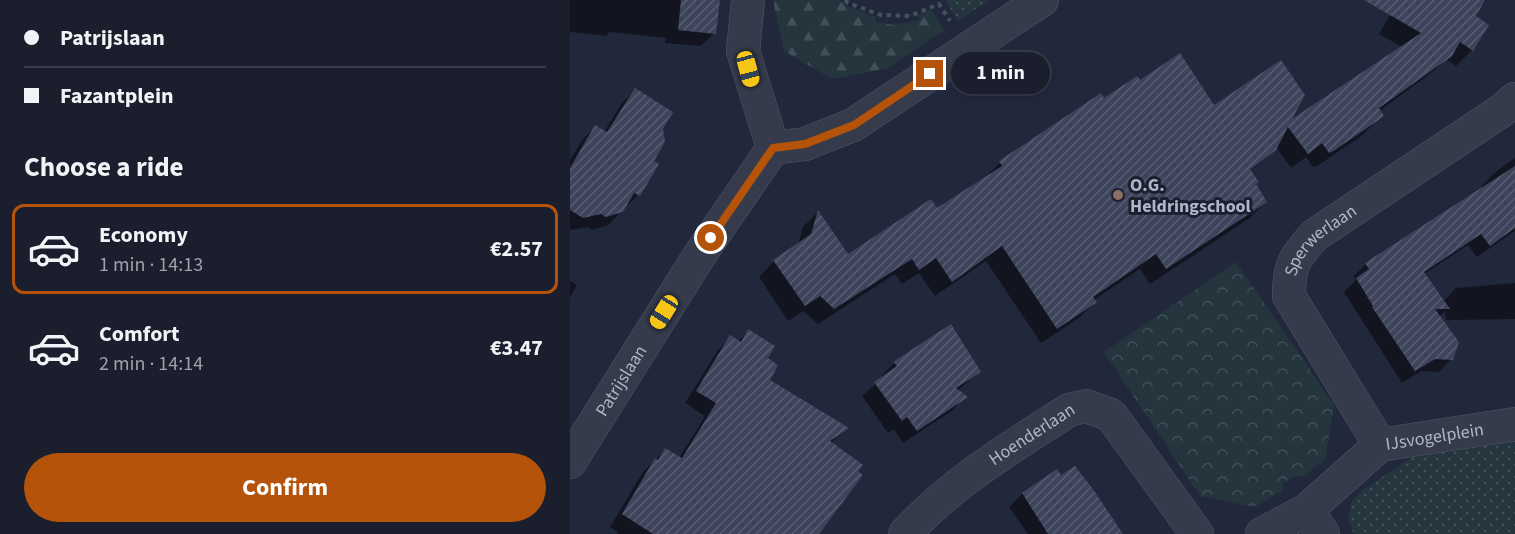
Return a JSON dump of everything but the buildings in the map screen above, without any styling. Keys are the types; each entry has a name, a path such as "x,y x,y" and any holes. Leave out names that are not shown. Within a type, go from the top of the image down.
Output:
{"street":[{"path":"748,0 743,51 773,148 805,144 854,125 1042,0"},
{"name":"Sperwerlaan","path":"1380,445 1289,296 1289,277 1296,255 1315,235 1501,111 1515,99"},
{"name":"Patrijslaan","path":"570,462 699,256 773,148"},
{"name":"Hoenderlaan","path":"905,534 926,511 961,480 1069,410 1086,406 1111,415 1197,534"},
{"name":"IJsvogelplein","path":"1262,534 1315,522 1380,445 1515,424"}],"path":[{"path":"845,0 881,15 910,16 939,4 969,49"}],"green space":[{"path":"773,0 839,0 847,6 876,17 876,22 894,25 919,20 918,15 931,9 944,30 888,68 832,79 784,51"},
{"path":"945,0 989,0 958,21"},
{"path":"1236,262 1334,405 1325,460 1302,477 1294,476 1283,483 1283,490 1254,507 1200,496 1104,352"},
{"path":"1515,440 1515,534 1354,534 1349,523 1352,502 1360,492 1417,454"}],"place":[{"name":"O.G. Heldringschool","path":"1118,195"}],"route":[{"path":"711,238 773,148 805,144 854,125 930,74"}]}
